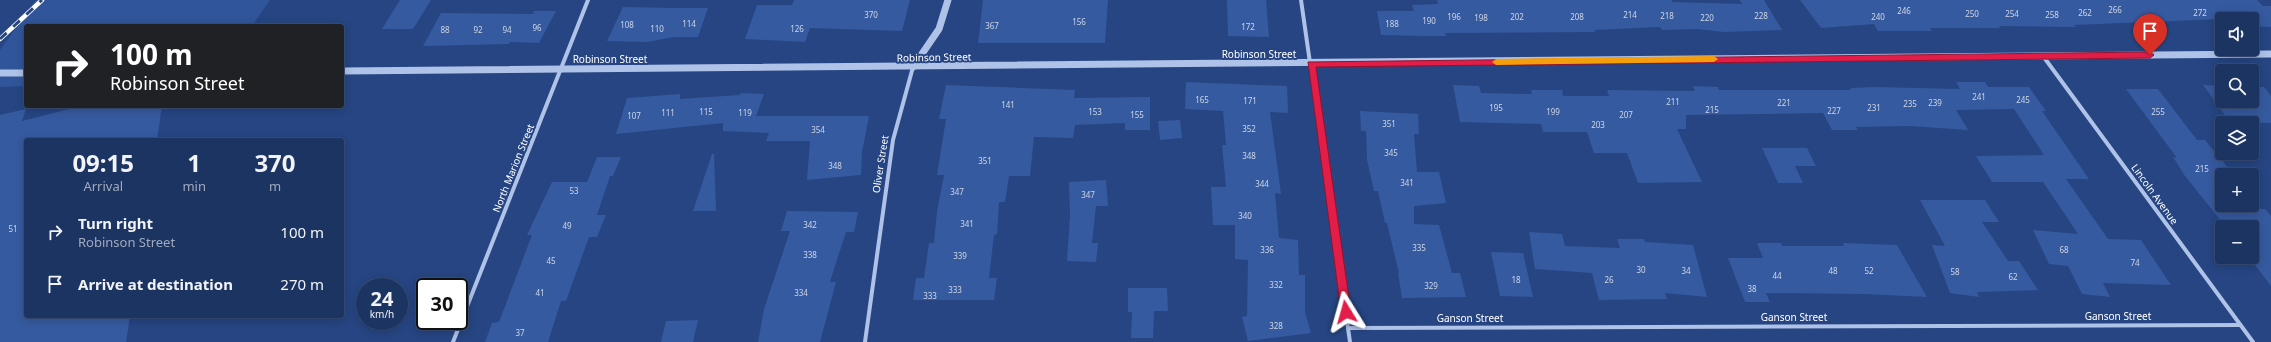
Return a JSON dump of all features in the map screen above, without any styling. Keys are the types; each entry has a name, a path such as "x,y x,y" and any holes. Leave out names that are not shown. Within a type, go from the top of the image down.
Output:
{"street":[{"name":"North Marion Street","path":"453,342 588,0"},
{"name":"Oliver Street","path":"865,342 894,140 913,67 939,29 948,0"},
{"path":"1301,0 1350,342"},
{"name":"Robinson Street","path":"344,71 1112,64 1311,64 2271,54"},
{"name":"Lincoln Avenue","path":"2043,56 2253,342"},
{"path":"0,73 24,73"},
{"name":"Ganson Street","path":"1348,328 2240,325"}],"shaded area":[{"path":"36,0 270,0 253,24 24,24 24,86 0,87 0,50"}],"building":[{"path":"400,0 431,0 413,29 382,29"},
{"path":"794,0 910,0 902,31 810,28 805,42 745,39 757,5 792,5"},
{"path":"983,0 1108,0 1105,43 978,43"},
{"path":"1227,0 1266,0 1269,37 1228,36"},
{"path":"1437,0 1672,0 1672,2 1742,4 1740,0 1764,0 1782,30 1724,32 1697,29 1662,30 1660,27 1594,30 1595,32 1445,33 1446,36 1381,35 1377,11 1414,11 1412,5 1438,4"},
{"path":"1800,0 2257,0 2263,6 2271,6 2271,27 2259,26 2259,12 2215,12 2215,19 2074,25 2076,27 1999,26 2000,28 1930,28 1932,31 1878,31 1874,24 1821,28"},
{"path":"623,7 708,8 698,37 674,37 647,42 607,41"},
{"path":"534,11 556,11 539,43 510,42 509,44 423,46 441,13 533,14"},
{"path":"1186,82 1287,86 1288,113 1270,112 1281,194 1275,193 1279,238 1298,240 1299,275 1305,275 1305,312 1311,333 1248,341 1242,317 1247,316 1248,260 1235,259 1235,225 1213,225 1211,187 1226,187 1222,145 1226,145 1223,111 1185,109"},
{"path":"1956,82 1985,82 1988,87 2029,87 2046,111 2042,111 2089,179 2066,179 2108,239 2141,240 2171,285 2103,283 2110,297 2082,294 2068,266 2049,264 2033,230 2078,234 2043,182 1992,182 1976,156 2044,155 2014,109 1956,110 1968,130 1909,126 1856,127 1858,130 1832,130 1823,113 1686,115 1686,129 1677,129 1702,182 1638,183 1627,153 1594,153 1587,132 1543,132 1541,124 1460,122 1453,85 1479,86 1481,93 1532,94 1531,90 1562,90 1563,96 1609,96 1607,90 1695,91 1693,86 1718,87 1719,90 1851,90 1850,88 1875,87 1960,89"},
{"path":"946,85 1075,90 1074,98 1150,97 1150,130 1125,130 1125,123 1075,125 1073,138 1034,137 1030,176 1009,176 1005,202 999,202 997,234 994,235 989,278 997,278 994,300 913,300 916,278 924,278 929,243 934,243 937,211 944,175 937,175 946,119 939,119"},
{"path":"2203,85 2215,86 2215,101"},
{"path":"2259,87 2264,87 2271,96 2271,123 2259,123 2259,116 2226,116 2220,108 2259,108"},
{"path":"2126,89 2158,89 2197,140 2205,140 2215,152 2215,160 2222,160 2228,168 2215,168 2215,212 2259,212 2259,207 2261,209 2265,209 2271,216 2271,286 2254,264 2259,264 2259,220 2220,220 2185,176 2173,157 2177,158"},
{"path":"741,93 764,94 756,116 869,116 862,152 861,175 807,180 810,141 766,141 769,133 723,131 723,123 616,134 627,98 680,94 680,99 740,95"},
{"path":"73,108 162,108 157,138 24,138 24,318 130,318 126,342 0,342 0,115 26,109 22,121"},
{"path":"1360,111 1418,114 1419,134 1414,134 1417,172 1439,172 1446,203 1414,206 1414,224 1439,225 1452,273 1460,273 1466,297 1402,298 1399,273 1387,223 1385,223 1378,191 1374,191 1367,160 1366,131 1361,131"},
{"path":"1180,120 1182,138 1160,140 1158,121"},
{"path":"1762,148 1807,148 1816,166 1795,166 1803,183 1778,183"},
{"path":"712,154 714,154 716,211 693,211"},
{"path":"597,157 621,157 613,176 610,176 597,215 606,215 597,237 589,237 566,301 561,301 548,342 485,342 492,323 499,322 532,235 527,235 552,182 587,182"},
{"path":"1106,180 1108,206 1096,206 1092,243 1098,243 1096,262 1067,261 1070,216 1069,182"},
{"path":"1920,200 1985,200 1999,222 1982,222 2008,261 2019,261 2038,290 1977,292 1979,297 1950,293 1932,245 1945,246"},
{"path":"787,211 858,212 854,232 846,232 830,282 836,282 820,342 758,342 764,309 790,231 781,231"},
{"path":"1529,232 1562,234 1565,246 1620,248 1617,239 1644,239 1645,242 1693,245 1707,297 1665,293 1667,299 1599,300 1592,273 1535,269"},
{"path":"1757,243 1781,243 1782,246 1844,246 1843,243 1897,245 1927,297 1863,294 1766,293 1770,302 1745,302 1728,258 1763,258"},
{"path":"1491,252 1523,253 1533,297 1500,296"},
{"path":"1128,288 1167,288 1168,311 1154,311 1153,338 1131,338 1132,312 1128,312"},
{"path":"698,320 693,342 661,342 666,321"}],"railway":[{"path":"0,39 42,0"}],"slow traffic":[{"path":"1496,62 1714,59"}],"route":[{"path":"1346,312 1311,64 2150,55"}]}
